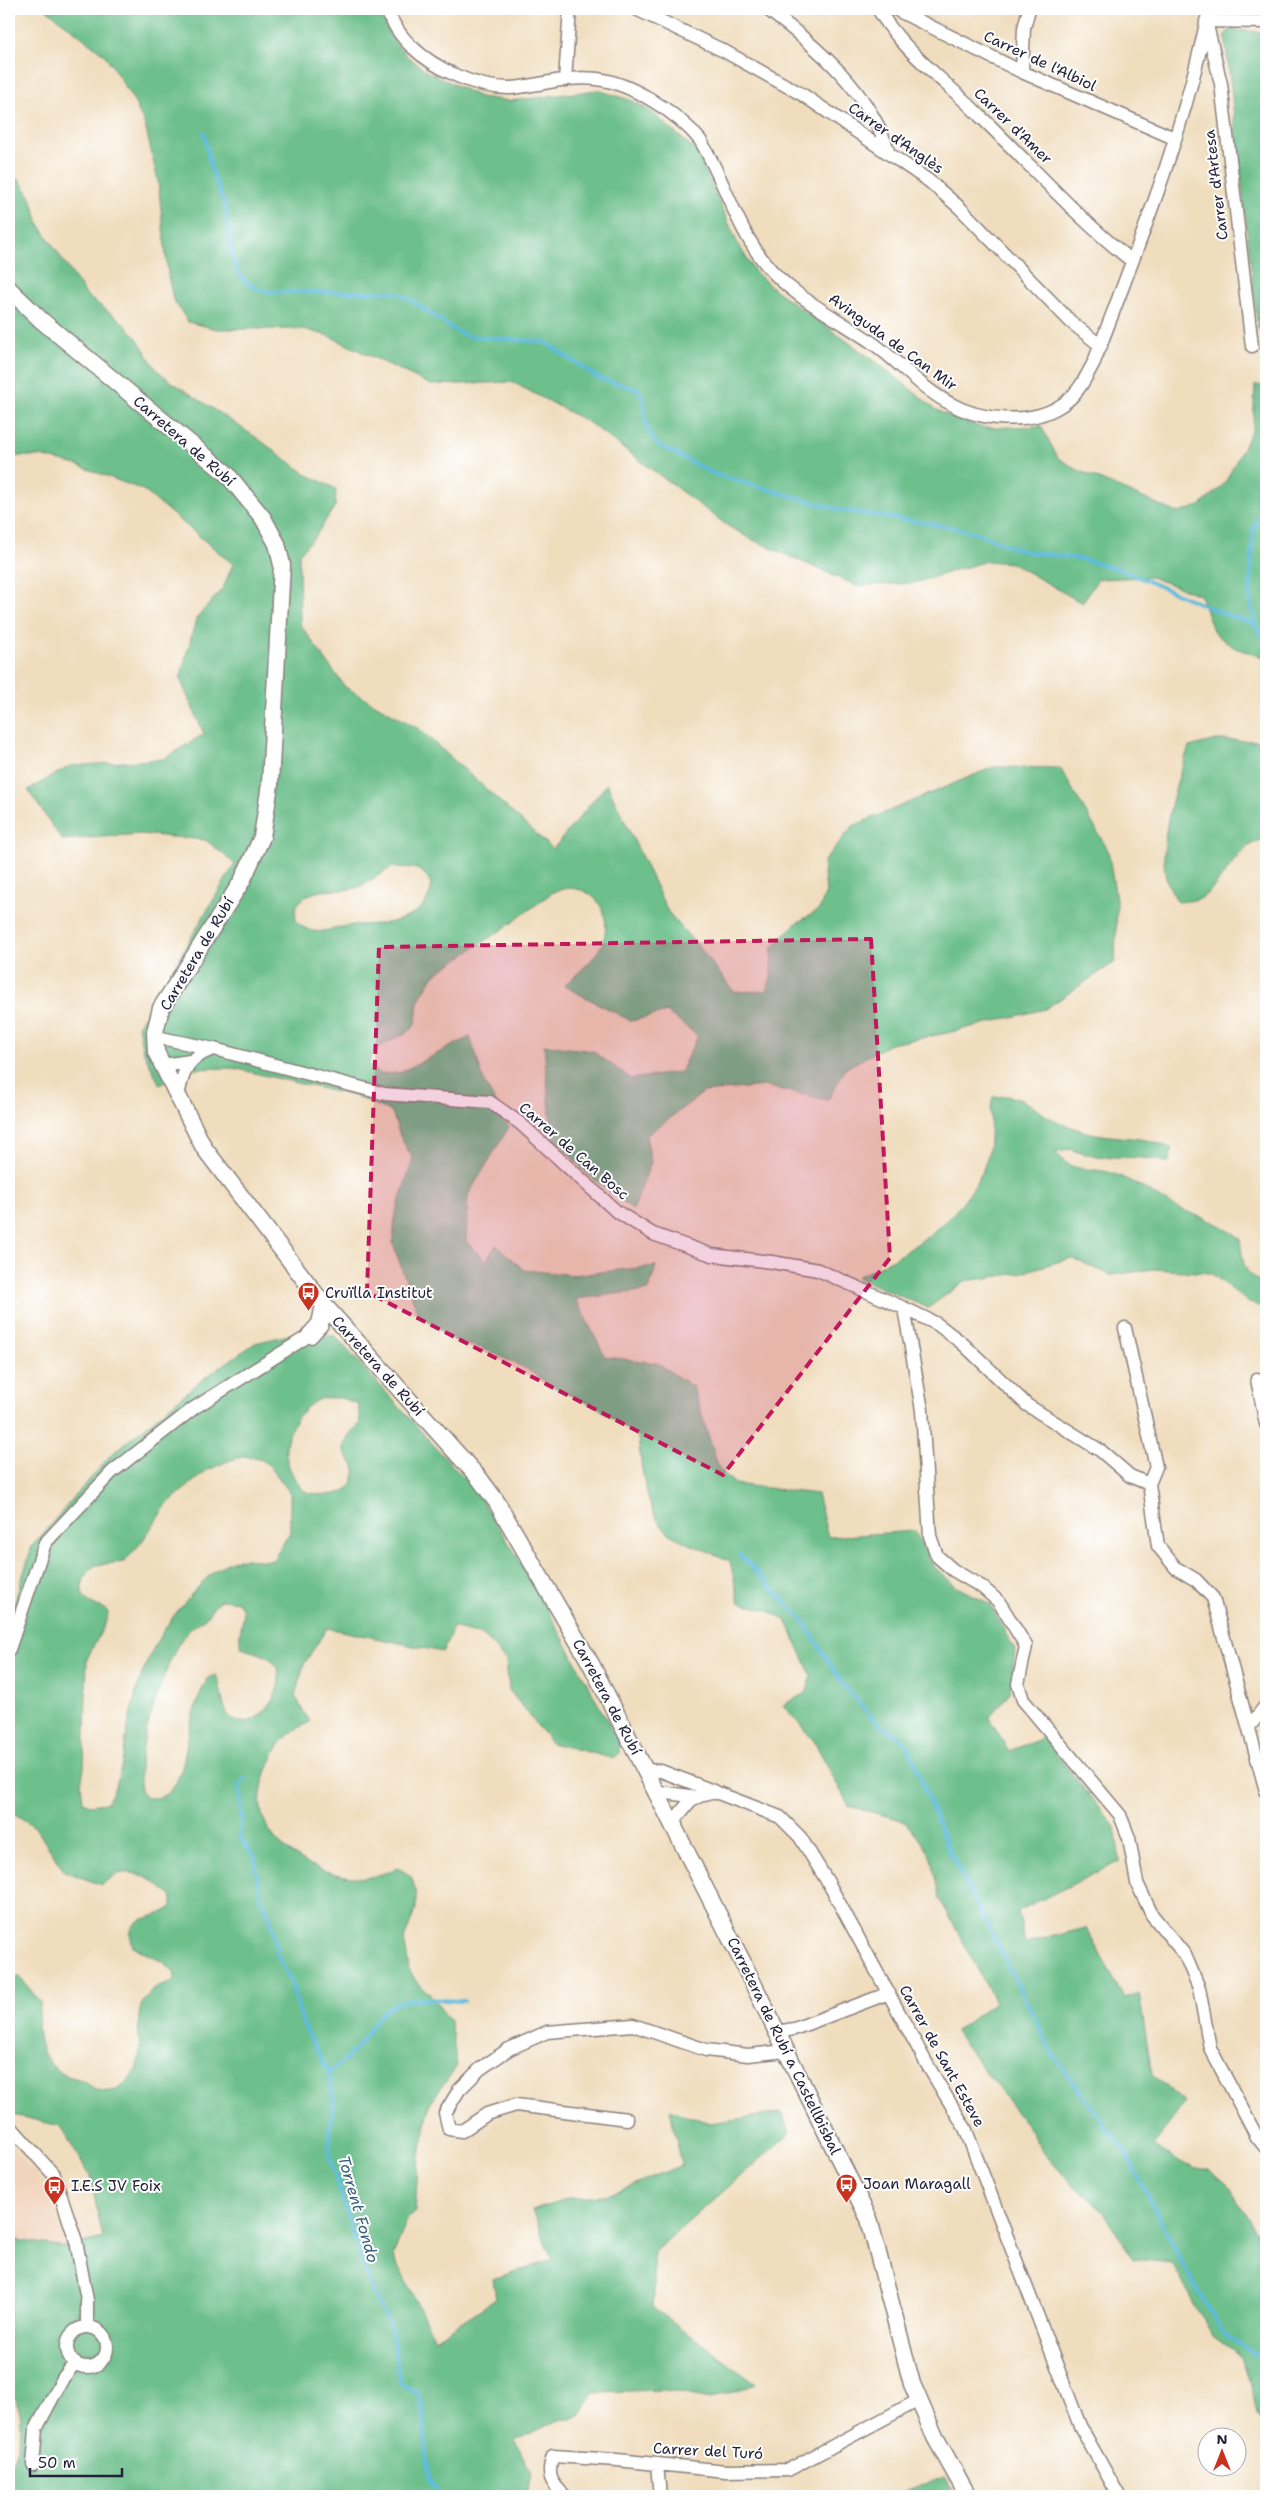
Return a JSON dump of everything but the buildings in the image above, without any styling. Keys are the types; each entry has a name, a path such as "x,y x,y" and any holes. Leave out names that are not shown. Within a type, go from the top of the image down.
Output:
{"street":[{"name":"Avinguda de Can Mir","path":"386,9 410,46 427,58 471,81 492,87 509,88 565,80 596,79 626,86 662,108 688,128 706,150 754,249 781,280 874,344 934,394 951,405 990,417 1024,417 1052,410 1067,400 1083,384 1100,346 1132,261 1174,138 1208,15"},
{"path":"565,80 570,9"},
{"name":"Carrer d'Anglès","path":"636,9 782,82 826,109 948,196 1071,322 1100,346"},
{"path":"766,9 817,51 840,74 880,128 889,154"},
{"name":"Carrer d'Amer","path":"878,9 894,33 934,75 978,114 1098,233 1132,261"},
{"name":"Carrer de l'Albiol","path":"895,9 1022,72 1174,138"},
{"path":"1022,72 1024,28 1029,9"},
{"path":"1208,15 1266,22"},
{"name":"Carrer d'Artesa","path":"1208,15 1221,84 1252,346"},
{"name":"Carretera de Rubí","path":"9,289 40,320 227,474 263,518 278,544 282,565 281,606 270,784 262,837 242,881 161,1008 156,1037 178,1096 204,1148 324,1305 479,1478 496,1501 591,1664 651,1783"},
{"name":"Carrer de Can Bosc","path":"156,1037 190,1043 385,1094 490,1102 521,1124 616,1211 654,1234 712,1255 818,1270 937,1324 962,1343 1027,1405 1100,1452 1130,1476 1149,1484"},
{"name":"Carrer de Can Bosc","path":"164,1055 190,1043"},
{"path":"164,1055 185,1061 214,1049"},
{"path":"164,1055 182,1051 185,1061 178,1096"},
{"path":"9,1649 45,1543 112,1472 194,1408 310,1335 320,1324 324,1305"},
{"path":"904,1308 922,1410 930,1536 937,1556 952,1570 982,1587 1000,1602 1026,1646 1018,1684 1023,1700 1120,1815 1129,1838 1137,1883 1152,1914 1185,1955 1199,1988 1210,2048 1257,2137 1266,2148"},
{"path":"310,1335 342,1326"},
{"path":"1124,1328 1156,1467 1149,1484 1158,1546 1176,1568 1196,1580 1213,1598 1266,1791"},
{"path":"1257,1379 1266,1424"},
{"path":"1248,1727 1266,1705"},
{"name":"Carrer de Sant Esteve","path":"651,1783 662,1771 680,1780 780,1817 800,1837 830,1884 888,1993 965,2128 1080,2426 1119,2496"},
{"path":"651,1783 667,1793 698,1797"},
{"name":"Carretera de Rubí a Castellbisbal","path":"651,1783 777,2032 868,2220 912,2384 935,2437 968,2496"},
{"path":"675,1830 678,1817 691,1800 707,1793 718,1793"},
{"path":"777,2032 794,2029 888,1993"},
{"path":"627,2119 594,2117 516,2105 487,2114 462,2131 449,2129 444,2113 459,2090 480,2069 510,2049 554,2031 633,2025 706,2050 748,2055 786,2051"},
{"path":"9,2126 54,2175 76,2241 87,2300 87,2326"},
{"path":"87,2326 96,2328 103,2334 108,2347 106,2356 100,2363 92,2367 83,2367 75,2363 67,2352 69,2338 78,2328 87,2326"},
{"path":"33,2465 36,2429 63,2378 75,2363"},
{"name":"Carrer del Turó","path":"565,2496 551,2479 548,2468 554,2456 588,2457 726,2471 788,2470 919,2400"},
{"path":"656,2465 660,2496"}],"highlighted area":[{"path":"871,939 890,1258 723,1475 367,1292 379,947"}],"shaded area":[{"path":"9,2147 43,2182 66,2247 9,2239"}],"green space":[{"path":"46,9 378,9 394,41 408,57 428,72 480,97 510,101 598,90 633,101 653,113 696,151 738,244 755,272 775,290 879,364 935,409 955,419 983,428 1041,426 1058,458 1078,470 1178,513 1200,506 1225,483 1253,428 1255,385 1266,386 1266,658 1235,648 1214,633 1200,595 1151,577 1098,579 1082,603 1012,563 986,561 914,583 857,586 751,539 728,526 588,422 512,382 431,385 329,336 303,329 217,329 188,322 173,299 168,275 158,181 145,125 134,101 105,55"},
{"path":"1229,30 1266,32 1266,331 1258,329 1225,36"},
{"path":"19,179 30,196 40,226 87,296 120,320 137,338 156,369 169,380 257,438 306,474 336,489 335,506 317,534 299,554 300,624 345,687 419,729 553,849 607,784 668,912 703,952 734,992 766,991 771,978 772,948 795,924 819,910 826,892 823,862 853,826 993,767 1060,768 1108,850 1117,905 1115,962 1045,1009 947,1033 890,1044 846,1068 828,1100 764,1086 704,1092 646,1136 651,1162 633,1210 586,1173 552,1135 544,1045 593,1051 631,1079 680,1072 698,1036 667,1012 631,1021 564,986 594,957 601,946 605,933 603,910 589,894 578,889 553,892 513,922 434,975 418,1001 416,1023 412,1029 375,1052 369,1064 379,1074 399,1073 470,1037 485,1084 509,1127 468,1195 466,1241 486,1261 496,1245 524,1270 574,1275 656,1266 649,1290 576,1299 605,1357 657,1363 693,1387 719,1469 735,1484 817,1494 828,1537 915,1531 933,1566 957,1587 990,1604 1015,1650 1010,1693 989,1718 1009,1751 1043,1738 1115,1827 1120,1861 1018,1911 1025,1943 1086,1928 1124,1998 1139,1993 1152,2074 1185,2102 1153,2147 1195,2169 1209,2169 1227,2184 1266,2247 1266,2429 1257,2414 1242,2357 1211,2335 1172,2263 1133,2259 1104,2212 1069,2181 1042,2151 1028,2127 955,2032 995,2002 939,1897 931,1857 917,1836 906,1823 898,1819 849,1806 814,1741 783,1705 807,1692 811,1675 786,1620 769,1611 739,1602 730,1561 680,1540 664,1528 656,1518 646,1491 638,1437 597,1407 557,1389 525,1368 482,1348 456,1342 418,1314 393,1244 395,1215 413,1159 400,1136 392,1112 358,1097 233,1068 189,1069 160,1085 143,1051 138,1026 235,864 206,840 140,834 62,840 28,790 70,766 164,759 204,734 180,679 196,619 223,588 233,564 143,490 77,465 40,456 9,456 9,234 16,235 17,228 11,182","holes":["392,867 419,870 430,882 429,896 420,908 407,917 391,922 347,926 320,931 309,930 296,921 295,908 310,895 318,892 353,889 365,884"]},
{"path":"1216,740 1266,741 1266,839 1247,847 1204,896 1195,900 1178,902 1167,881 1164,863 1166,830 1174,794 1189,747"},
{"path":"1008,1096 1022,1100 1052,1119 1080,1130 1106,1136 1145,1140 1172,1149 1169,1163 1144,1158 1094,1156 1070,1149 1056,1153 1062,1160 1075,1167 1112,1173 1176,1207 1214,1222 1232,1232 1240,1238 1243,1261 1248,1272 1266,1284 1266,1308 1249,1303 1211,1273 1154,1269 1111,1275 1071,1258 1020,1273 965,1281 928,1308 856,1277 895,1258 935,1231 952,1215 967,1197 979,1178 987,1158 990,1143 993,1097"},
{"path":"297,1333 335,1336 477,1493 530,1577 619,1743 619,1754 612,1758 551,1743 509,1690 506,1661 483,1635 453,1627 443,1652 327,1628 304,1664 295,1696 310,1722 295,1730 279,1745 264,1780 261,1807 264,1820 271,1833 281,1845 294,1855 308,1864 323,1870 354,1877 380,1875 398,1868 411,1876 416,1892 416,1909 404,1939 409,1969 417,1983 429,1993 450,2021 457,2066 430,2103 418,2166 415,2213 407,2219 393,2256 435,2339 496,2299 493,2279 552,2259 532,2211 569,2198 605,2196 682,2165 670,2110 710,2123 782,2113 790,2133 654,2252 654,2308 756,2384 710,2399 665,2390 593,2392 580,2416 559,2420 515,2441 531,2472 527,2496 9,2496 8,2475 19,2441 21,2421 15,2400 9,2390 9,2239 66,2247 103,2238 90,2176 60,2126 9,2114 9,1978 20,1977 41,2003 38,2023 40,2043 48,2061 63,2074 82,2080 98,2090 107,2091 125,2084 137,2067 140,2011 144,2000 154,1989 173,1982 175,1974 163,1962 133,1947 131,1936 135,1923 172,1907 172,1898 168,1893 156,1883 133,1873 117,1875 102,1885 64,1871 35,1827 9,1810 9,1621 32,1546 110,1456 203,1379 255,1343","holes":["323,1398 341,1398 358,1404 360,1424 350,1434 344,1447 345,1453 355,1468 351,1485 340,1493 326,1495 304,1491 290,1468 286,1451 290,1432 300,1414 307,1407","245,1456 262,1460 270,1466 290,1493 290,1532 273,1560 240,1559 225,1564 216,1570 173,1617 153,1650 138,1685 119,1777 106,1803 90,1805 83,1802 81,1784 84,1768 87,1659 107,1620 108,1612 87,1600 82,1591 83,1581 96,1565 124,1562 141,1543 167,1504 206,1471","221,1600 238,1602 242,1608 243,1619 240,1636 242,1648 264,1655 270,1659 277,1668 279,1679 277,1691 263,1712 254,1719 244,1722 234,1720 226,1711 216,1675 209,1677 195,1708 183,1763 174,1786 167,1794 157,1798 144,1797 140,1784 140,1765 157,1694 183,1636 206,1617"]},
{"path":"944,2477 956,2496 908,2496 905,2492"}],"waterway":[{"path":"204,133 211,168 224,204 233,259 245,281 257,288 273,292 394,292 408,298 453,329 467,336 545,342 600,379 638,389 644,402 647,429 657,444 714,474 841,510 951,527 977,533 1022,551 1081,559 1122,570 1222,613 1255,624"},
{"path":"1266,507 1253,529 1250,597 1255,624 1266,644"},
{"path":"740,1555 802,1619 844,1686 876,1722 900,1738 909,1748 946,1844 1055,2058 1123,2148 1190,2278 1225,2336 1266,2360"},
{"name":"Torrent Fondo","path":"245,1779 239,1785 242,1818 240,1835 244,1844 254,1856 260,1896 271,1920 278,1958 290,1978 303,2024 329,2073 334,2102 329,2130 330,2158 364,2271 391,2329 400,2383 418,2393 422,2404 429,2478 440,2496"},
{"path":"329,2073 355,2050 380,2014 392,2005 417,1999 464,2001"}],"place":[{"name":"Cruïlla Institut","path":"309,1312"},
{"name":"Joan Maragall","path":"847,2203"},
{"name":"I.E.S JV Foix","path":"55,2205"}]}
